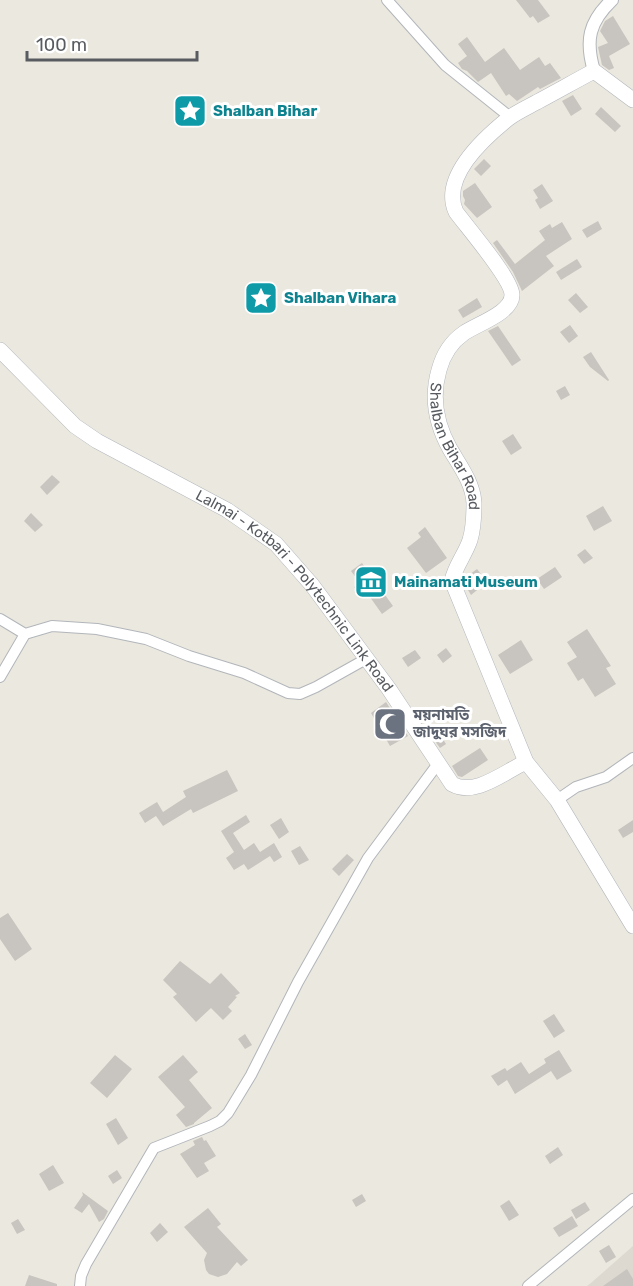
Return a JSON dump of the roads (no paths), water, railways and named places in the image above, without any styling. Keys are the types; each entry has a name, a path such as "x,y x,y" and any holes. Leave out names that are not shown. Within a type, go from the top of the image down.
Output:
{"main road":[{"name":"Shalban Bihar Road","path":"525,762 452,581 454,570 470,539 474,502 466,475 448,446 436,417 434,394 438,370 445,352 463,334 500,313 511,303 512,290 496,264 456,212 452,204 453,185 460,169 479,146 510,117 594,70"},
{"path":"594,70 633,100"},
{"name":"Lalmai - Kotbari - Polytechnic Link Road","path":"0,350 75,426 89,436 227,510 276,544 312,585 389,689 437,765 452,784 467,789 525,762"},
{"path":"525,762 557,800 633,926"}],"street":[{"path":"387,0 445,65 510,117"},
{"path":"594,70 589,44 591,26 612,0"},
{"path":"0,619 25,634"},
{"path":"0,677 25,634 52,627 97,628 146,639 189,656 244,673 288,693 300,694 366,659"},
{"path":"557,800 576,787 606,777 633,758"},
{"path":"80,1286 86,1264 154,1148 210,1126 220,1121 228,1113 251,1075 298,982 369,858 437,765"},
{"path":"528,1286 633,1198"}],"place":[{"name":"Shalban Bihar","path":"190,111"},
{"name":"Shalban Vihara","path":"261,298"},
{"name":"Mainamati Museum","path":"371,582"},
{"name":"ময়নামতি জাদুঘর মসজিদ","path":"390,724"}]}
